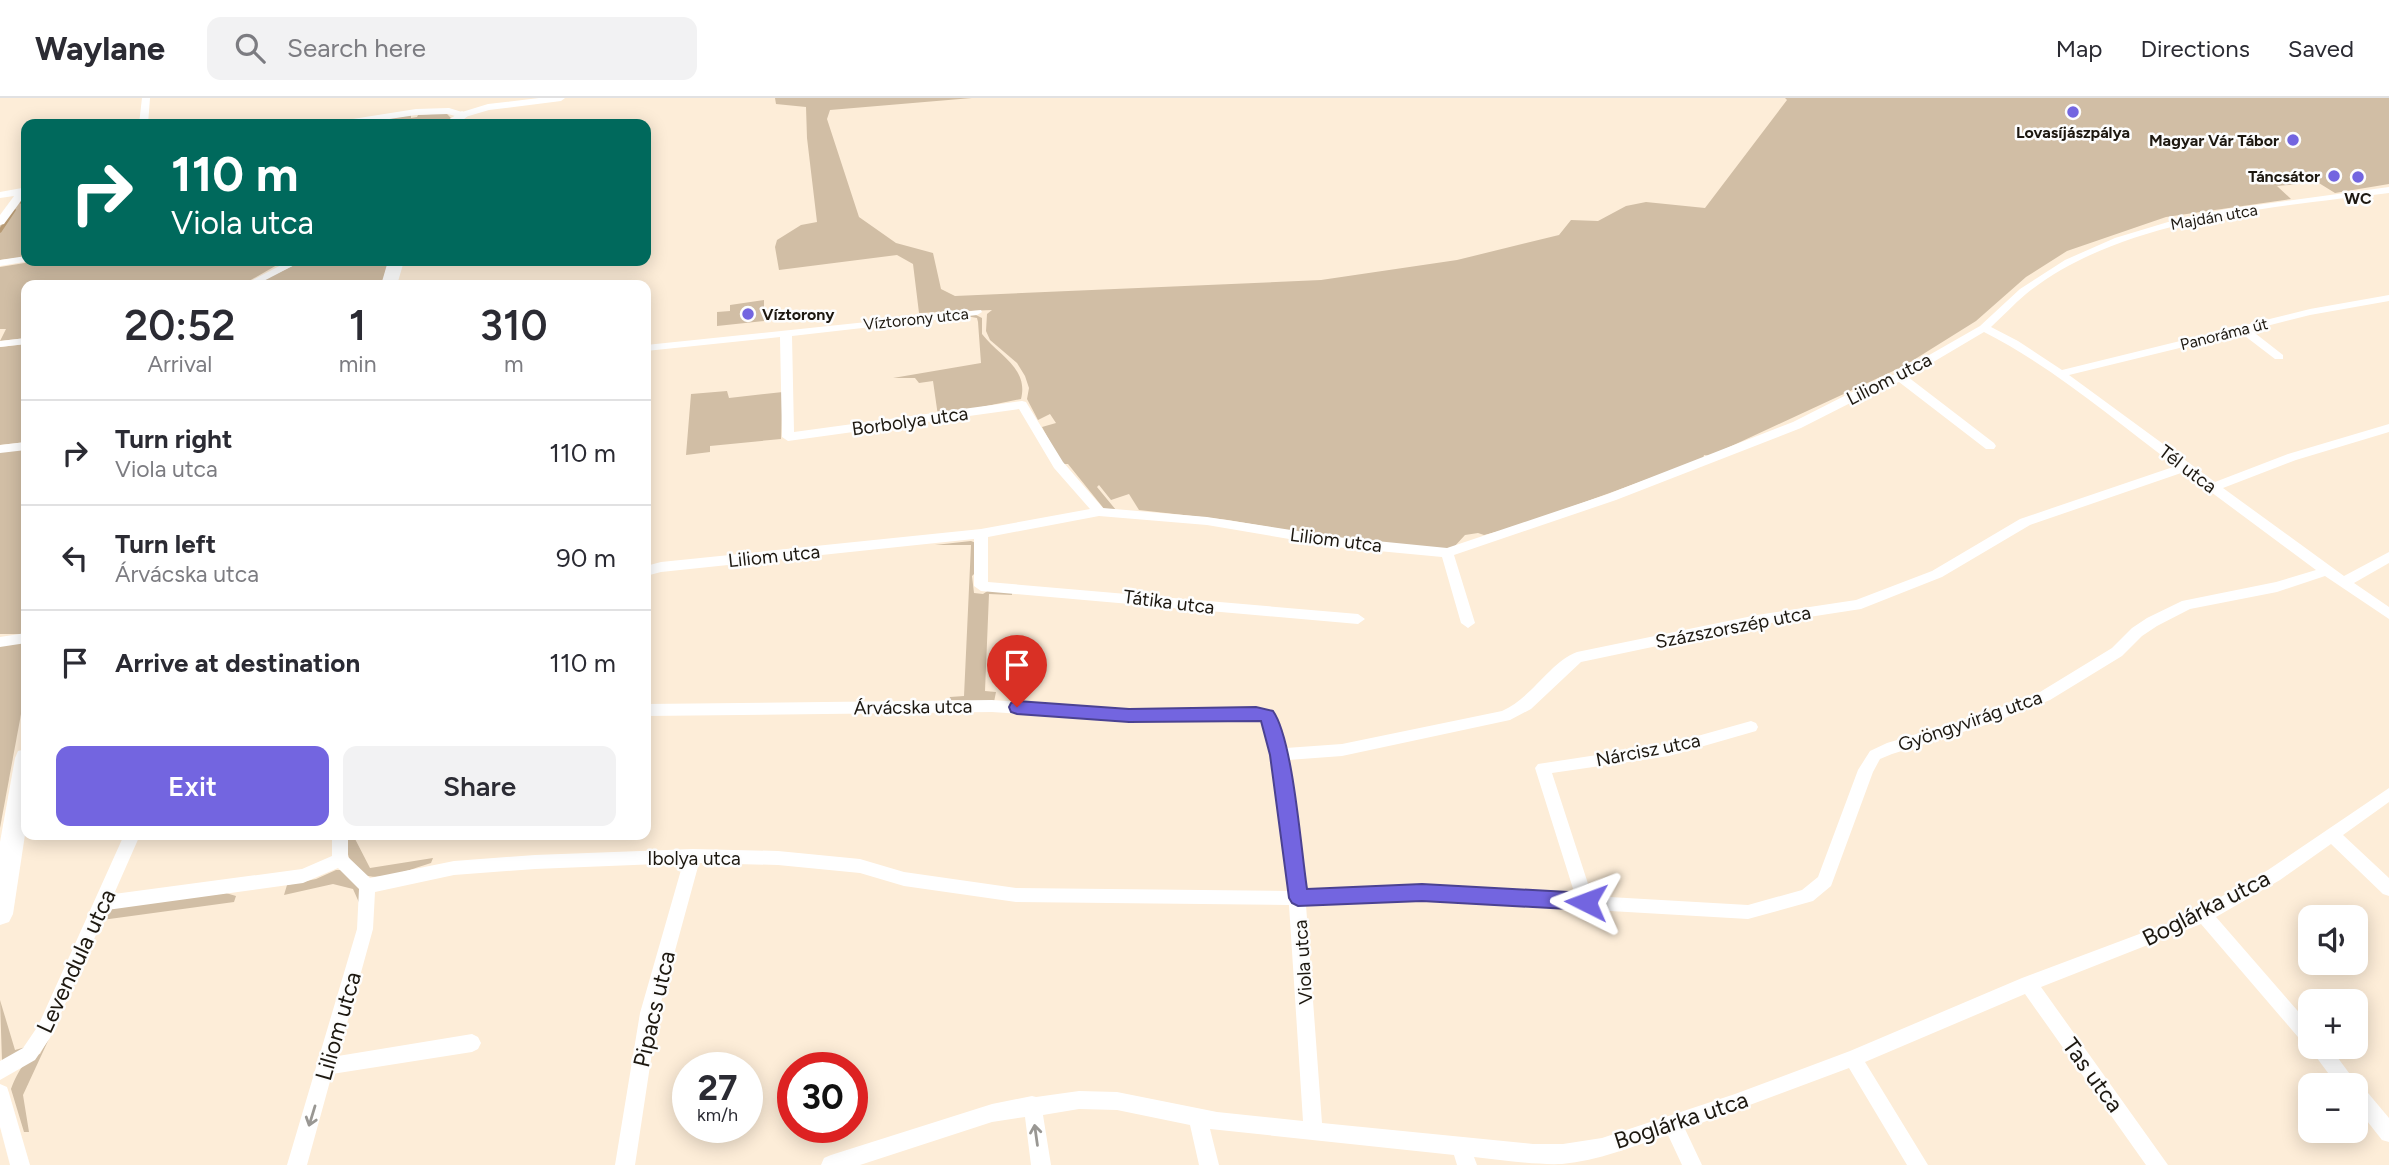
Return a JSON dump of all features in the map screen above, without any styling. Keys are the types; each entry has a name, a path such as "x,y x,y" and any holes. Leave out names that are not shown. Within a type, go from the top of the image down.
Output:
{"street":[{"path":"144,119 146,98"},
{"path":"456,119 488,107 561,98"},
{"path":"372,119 416,112 449,111 462,115"},
{"name":"Majdán utca","path":"1984,328 2043,277 2075,257 2176,222 2389,190"},
{"path":"0,195 21,192"},
{"path":"0,222 21,195"},
{"path":"0,262 21,260"},
{"path":"258,280 287,266"},
{"name":"Panoráma út","path":"2060,374 2310,312 2389,298"},
{"name":"Víztorony utca","path":"651,348 977,312"},
{"name":"Tél utca","path":"1984,328 2014,343 2060,374 2212,488 2389,614"},
{"name":"Liliom utca","path":"651,568 981,534 1100,512 1217,522 1336,542 1447,553 1521,530 1696,466 1797,425 1866,390 1900,377 1984,328"},
{"path":"2243,329 2279,357"},
{"name":"Borbolya utca","path":"786,334 788,437 1022,405 1058,465 1100,512"},
{"path":"0,344 21,342"},
{"path":"1900,377 1990,446"},
{"path":"2212,488 2292,457 2389,428"},
{"path":"0,449 21,447"},
{"name":"Százszorszép utca","path":"1279,755 1342,750 1505,716 1550,684 1561,668 1577,657 1757,620 1856,605 1937,574 2025,522 2185,467"},
{"name":"Tátika utca","path":"981,534 981,586 1357,619"},
{"path":"1447,553 1468,623"},
{"path":"2343,583 2389,556"},
{"name":"Gyöngyvirág utca","path":"1298,898 1422,893 1748,912 1807,896 1825,881 1861,783 1875,755 1990,718 2045,696 2117,652 2137,632 2187,605 2277,587 2327,571"},
{"path":"0,642 21,639"},
{"name":"Árvácska utca","path":"651,710 983,705 1129,715 1264,714"},
{"name":"Viola utca","path":"1264,714 1272,723 1279,755 1298,898 1313,1131"},
{"name":"Nárcisz utca","path":"1586,902 1543,768 1669,750 1751,727"},
{"path":"0,908 21,787"},
{"name":"Boglárka utca","path":"831,1165 992,1113 1079,1100 1117,1101 1198,1118 1313,1131 1464,1156 1563,1154 1602,1147 1673,1125 1853,1058 2028,984 2116,952 2204,915 2274,875 2389,794"},
{"path":"2332,835 2389,889"},
{"name":"Levendula utca","path":"0,1071 29,1054 44,1032 130,840"},
{"path":"340,840 340,860 367,886"},
{"name":"Ibolya utca","path":"367,886 454,868 693,856 778,858 860,866 904,879 1016,895 1298,898"},
{"name":"Pipacs utca","path":"625,1165 649,1013 693,856"},
{"path":"104,903 303,876 340,860"},
{"name":"Liliom utca","path":"297,1165 365,929 367,886"},
{"path":"2204,915 2298,1024"},
{"name":"Tas utca","path":"2028,984 2158,1165"},
{"path":"327,1066 472,1043"},
{"path":"1853,1058 1918,1165"},
{"path":"2328,1059 2339,1073"},
{"path":"0,1093 20,1165"},
{"path":"1032,1105 1041,1165"},
{"path":"2368,1108 2389,1133"},
{"path":"1198,1118 1209,1165"},
{"path":"1673,1125 1692,1165"}],"shaded area":[{"path":"775,98 972,98 830,110 827,119 859,217 896,243 933,253 941,289 955,296 1321,280 1457,260 1559,235 1571,220 1598,221 1626,206 1646,202 1705,208 1787,100 1785,98 2389,98 2389,184 2335,193 2314,180 2308,181 2309,183 2277,186 2291,199 2166,217 2067,251 2026,277 1976,321 1904,366 1710,456 1704,455 1703,459 1519,526 1484,535 1465,535 1454,547 1445,549 1339,539 1228,520 1139,510 1129,494 1111,500 1099,485 1097,487 1116,510 1105,510 1068,464 1062,464 1042,427 1056,423 1050,414 1038,420 1027,399 1029,388 1025,376 1017,363 990,340 986,331 987,314 992,310 919,313 913,264 897,255 779,270 775,247 777,240 801,225 817,222 806,107 776,104"},
{"path":"446,113 451,118 387,119"},
{"path":"21,199 21,258 0,260 0,226"},
{"path":"21,264 21,266 275,266 251,280 21,280 21,339 0,341 6,329 0,329 0,267"},
{"path":"293,266 390,266 384,280 263,280"},
{"path":"764,300 764,321 717,326 717,312 730,311 730,305"},
{"path":"974,314 982,318 982,334 1010,363 1021,379 1021,399 938,416 933,381 919,383 915,378 893,378 981,363 977,318 966,316"},
{"path":"21,345 21,443 0,445 0,347"},
{"path":"727,391 729,398 783,392 781,439 710,446 710,452 686,455 691,394"},
{"path":"21,450 21,634 0,634 0,452"},
{"path":"971,541 976,543 975,573 972,576 974,593 983,594 989,590 1012,592 1012,595 989,594 985,691 996,692 994,702 949,700 950,697 964,696 971,545 935,545"},
{"path":"21,643 21,714 0,828 0,646"},
{"path":"347,840 356,840 370,868 433,858 431,863 387,876 374,877 363,874 354,867 348,854"},
{"path":"341,870 360,885 361,907 353,889 333,884 284,895 287,885 316,879"},
{"path":"226,893 236,896 234,902 102,920 105,912 117,907"},
{"path":"0,1000 15,1050 33,1045 2,1061"},
{"path":"54,1028 23,1095 29,1132 24,1132 11,1089 22,1067 30,1058 40,1054"}],"waterway":[{"path":"0,231 14,210"}],"place":[{"name":"Lovasíjászpálya","path":"2073,112"},
{"name":"Magyar Vár Tábor","path":"2293,140"},
{"name":"Táncsátor","path":"2334,176"},
{"name":"WC","path":"2358,177"},
{"name":"Víztorony","path":"748,314"}],"route":[{"path":"1017,707 1129,715 1267,716 1272,723 1279,755 1298,898 1422,893 1586,902"}]}
